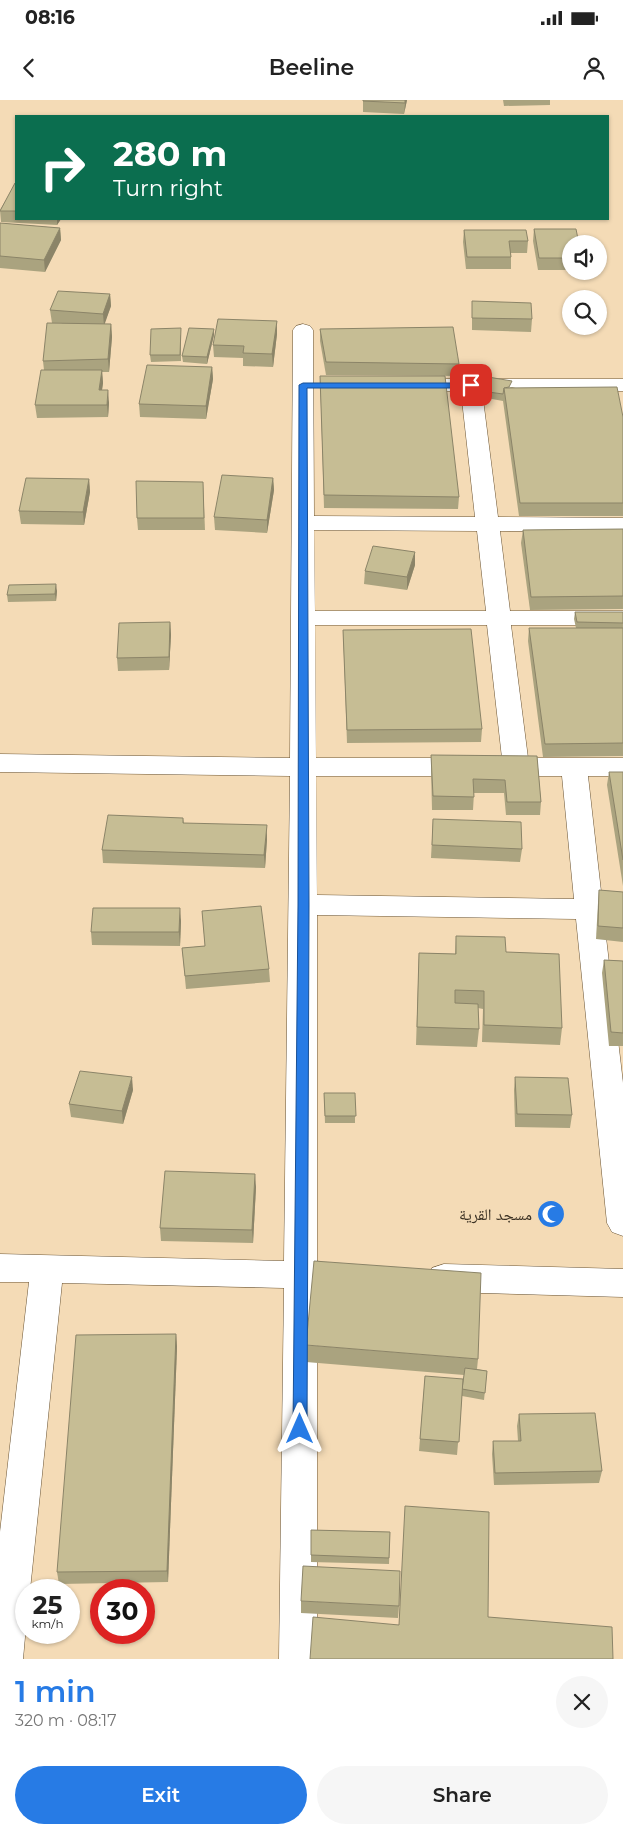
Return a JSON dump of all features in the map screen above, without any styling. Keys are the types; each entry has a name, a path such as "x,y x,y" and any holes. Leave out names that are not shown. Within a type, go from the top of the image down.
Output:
{"street":[{"path":"298,1659 304,905 303,523 313,385 303,330"},
{"path":"392,385 623,385"},
{"path":"471,385 516,767"},
{"path":"303,523 623,525"},
{"path":"304,618 623,618"},
{"path":"0,763 304,767 623,767"},
{"path":"574,767 623,1223"},
{"path":"304,905 623,910"},
{"path":"0,1268 350,1276"},
{"path":"4,1659 47,1269"},
{"path":"418,1278 623,1282"}],"building":[{"path":"405,100 405,103 363,101"},
{"path":"15,183 15,211 0,211"},
{"path":"0,223 60,228 44,260 0,256"},
{"path":"534,229 576,229 577,235 562,235 562,258 539,258"},
{"path":"464,230 526,230 528,241 509,241 511,257 467,257"},
{"path":"58,291 110,294 103,314 50,310"},
{"path":"472,301 531,303 532,319 472,318"},
{"path":"218,319 277,321 272,354 243,353 244,346 213,345"},
{"path":"47,323 111,324 108,359 43,361"},
{"path":"453,327 459,364 326,362 320,329"},
{"path":"181,328 180,355 150,355 151,329"},
{"path":"189,328 214,329 207,357 182,356"},
{"path":"147,365 212,367 206,406 139,404"},
{"path":"41,370 102,370 99,390 108,390 107,405 35,405"},
{"path":"320,376 445,376 459,497 324,495"},
{"path":"488,377 512,381 509,387 504,388 503,394 481,391"},
{"path":"617,387 623,417 623,503 520,503 504,388"},
{"path":"222,475 273,478 267,520 214,517"},
{"path":"26,478 89,479 83,512 19,511"},
{"path":"136,481 203,482 204,518 137,518"},
{"path":"623,529 623,596 531,597 523,530"},
{"path":"373,546 415,552 407,577 365,571"},
{"path":"56,584 55,594 7,595 9,585"},
{"path":"575,612 623,612 623,623 577,622"},
{"path":"170,622 169,657 117,658 119,623"},
{"path":"529,628 623,628 623,743 545,744"},
{"path":"471,629 482,729 347,730 343,630"},
{"path":"431,755 537,756 541,802 507,802 505,780 473,779 474,797 433,796"},
{"path":"609,772 623,772 623,860"},
{"path":"108,815 183,818 183,823 267,825 264,855 102,850"},
{"path":"433,819 521,822 522,849 432,845"},
{"path":"599,890 623,892 623,928 598,926"},
{"path":"261,906 269,969 185,976 182,948 205,946 202,911"},
{"path":"93,908 180,908 179,932 91,932"},
{"path":"456,936 505,937 506,952 559,954 562,1028 484,1025 484,991 455,990 455,1003 478,1004 479,1029 417,1027 419,953 456,954"},
{"path":"604,960 623,961 623,1033 611,1032"},
{"path":"80,1071 132,1077 122,1111 69,1104"},
{"path":"515,1077 568,1078 572,1115 517,1114"},
{"path":"324,1093 355,1093 356,1116 325,1116"},
{"path":"165,1171 255,1174 252,1230 160,1228"},
{"path":"314,1261 481,1273 478,1359 306,1345"},
{"path":"176,1334 167,1571 57,1572 76,1335"},
{"path":"465,1368 487,1371 485,1393 462,1389"},
{"path":"425,1376 463,1379 459,1442 420,1439"},
{"path":"595,1413 602,1471 495,1473 493,1441 521,1441 519,1414"},
{"path":"405,1506 489,1512 488,1617 612,1627 613,1659 310,1659 313,1617 399,1625"},
{"path":"311,1530 390,1532 389,1558 311,1555"},
{"path":"303,1566 400,1571 399,1606 301,1601"}],"place":[{"name":"مسجد القرية","path":"551,1214"}],"route":[{"path":"300,1429 304,905 303,385 471,385"}]}
